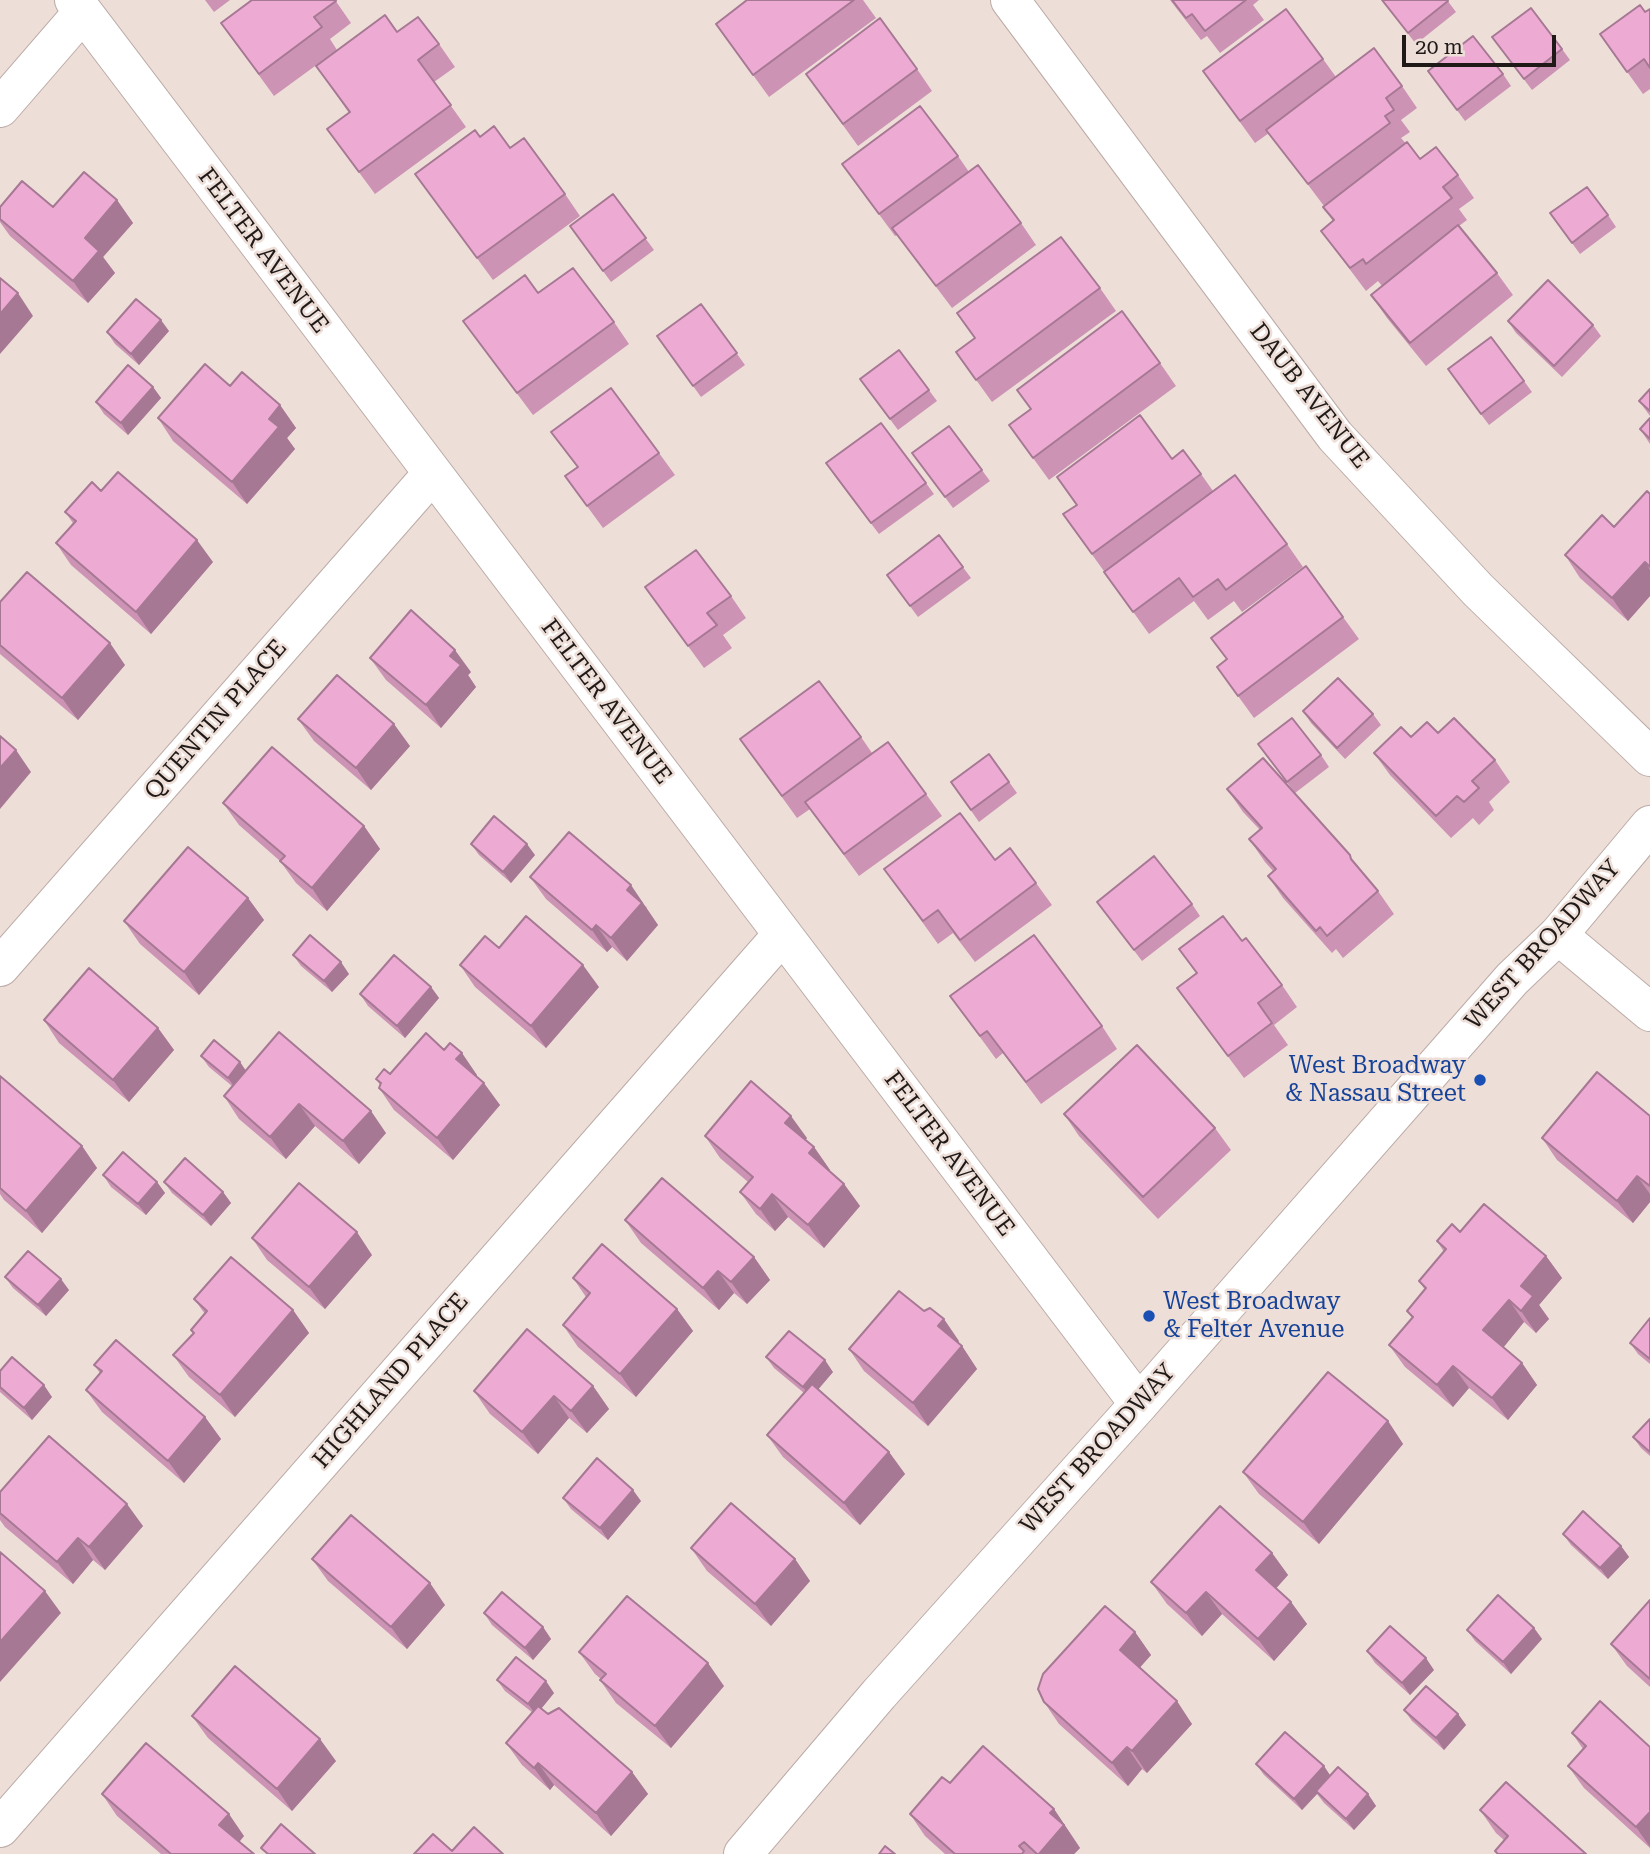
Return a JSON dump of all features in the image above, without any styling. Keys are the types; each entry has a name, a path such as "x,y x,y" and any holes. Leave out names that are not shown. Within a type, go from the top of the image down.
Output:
{"street":[{"name":"DAUB AVENUE","path":"1010,0 1335,436 1478,590 1650,757"},
{"path":"0,108 79,6"},
{"name":"FELTER AVENUE","path":"79,6 1139,1404"},
{"name":"QUENTIN PLACE","path":"0,967 432,474"},
{"name":"WEST BROADWAY","path":"743,1854 879,1694 1139,1404 1511,979 1558,935 1650,825"},
{"name":"HIGHLAND PLACE","path":"0,1828 782,935"},
{"path":"1558,935 1650,1012"}],"building":[{"path":"252,0 336,1 314,17 322,27 259,74 221,23"},
{"path":"747,0 854,0 753,75 716,24"},
{"path":"1172,0 1246,0 1205,31 1192,14 1186,18"},
{"path":"1382,0 1447,0 1448,1 1408,33"},
{"path":"1640,5 1645,12 1650,9 1650,68 1644,59 1627,72 1600,34"},
{"path":"1531,8 1562,49 1524,79 1492,37"},
{"path":"1286,9 1323,59 1240,121 1203,71"},
{"path":"385,15 397,32 418,17 439,44 418,60 451,105 359,172 327,129 350,112 316,66"},
{"path":"880,18 917,69 843,124 806,74"},
{"path":"1473,36 1503,74 1457,110 1428,71"},
{"path":"1374,48 1402,86 1386,98 1394,110 1385,116 1390,123 1308,184 1266,130"},
{"path":"920,106 958,156 879,214 842,164"},
{"path":"494,126 510,148 524,138 565,194 477,258 415,174 475,130 480,137"},
{"path":"1407,142 1420,159 1436,147 1458,175 1443,187 1452,198 1366,264 1363,259 1350,268 1321,231 1334,220 1323,207"},
{"path":"978,165 1021,223 936,286 892,228"},
{"path":"84,172 117,200 85,238 99,251 73,281 0,219 0,207 22,181 53,207"},
{"path":"1587,187 1608,215 1572,243 1550,213"},
{"path":"613,194 646,238 603,271 570,226"},
{"path":"1458,225 1497,273 1410,343 1371,295"},
{"path":"1061,237 1100,288 976,380 956,352 975,338 957,313"},
{"path":"573,268 614,322 517,393 463,321 525,275 538,293"},
{"path":"0,278 18,293 0,314"},
{"path":"1548,280 1593,325 1554,366 1508,321"},
{"path":"136,299 161,320 131,354 107,332"},
{"path":"701,304 737,353 693,386 657,336"},
{"path":"1122,311 1160,363 1033,458 1009,425 1031,409 1017,390"},
{"path":"1491,337 1524,381 1481,414 1448,369"},
{"path":"899,350 929,390 890,419 860,379"},
{"path":"205,364 230,386 242,372 280,405 269,419 279,427 232,482 158,418"},
{"path":"128,365 153,387 121,423 96,402"},
{"path":"611,388 659,453 587,506 565,476 578,467 551,432"},
{"path":"1650,389 1650,411 1639,401"},
{"path":"1140,415 1172,459 1183,450 1201,474 1092,554 1063,514 1077,505 1057,477"},
{"path":"1650,418 1650,439 1640,429"},
{"path":"881,423 926,483 871,523 826,463"},
{"path":"949,426 982,470 945,497 912,453"},
{"path":"118,472 197,540 136,612 56,543 76,521 65,512 92,482 101,491"},
{"path":"1235,475 1287,544 1226,590 1218,579 1193,597 1179,578 1133,612 1104,572"},
{"path":"1647,491 1650,494 1650,567 1645,562 1612,598 1565,555 1602,515 1614,527"},
{"path":"939,535 963,567 910,606 887,575"},
{"path":"696,550 731,596 707,613 717,625 688,646 645,587"},
{"path":"1306,566 1343,617 1238,696 1217,667 1227,659 1211,638"},
{"path":"27,572 110,643 62,698 0,645 0,602"},
{"path":"411,610 455,650 450,656 461,665 426,705 370,658"},
{"path":"337,675 394,724 356,768 298,719"},
{"path":"1338,678 1373,714 1337,748 1303,711"},
{"path":"819,681 861,737 782,796 740,739"},
{"path":"1292,718 1321,755 1287,782 1258,744"},
{"path":"1454,718 1495,760 1472,781 1479,788 1464,802 1457,796 1436,816 1374,753 1401,727 1411,737 1427,722 1438,733"},
{"path":"0,736 16,750 0,768"},
{"path":"888,742 926,794 844,854 805,802"},
{"path":"272,747 364,826 312,888 280,861 285,856 223,803"},
{"path":"989,754 1009,782 971,810 951,782"},
{"path":"1263,758 1350,855 1378,891 1327,936 1320,927 1316,931 1268,876 1276,869 1249,839 1262,828 1227,789"},
{"path":"960,813 995,860 1010,848 1036,883 960,940 938,910 923,921 884,869"},
{"path":"494,816 527,844 503,872 471,844"},
{"path":"569,832 631,885 627,890 642,903 611,938 596,925 592,930 530,877"},
{"path":"188,847 248,898 184,972 124,921"},
{"path":"1154,856 1192,904 1134,950 1097,902"},
{"path":"526,916 583,965 531,1026 460,965 485,936 499,948"},
{"path":"1223,916 1242,941 1246,938 1282,985 1258,1003 1272,1023 1228,1056 1177,988 1197,973 1179,949"},
{"path":"310,935 341,962 324,981 293,955"},
{"path":"1034,935 1102,1026 1026,1082 987,1031 980,1036 950,996"},
{"path":"394,955 431,987 397,1026 360,994"},
{"path":"89,968 158,1028 113,1080 44,1020"},
{"path":"279,1032 371,1111 343,1141 299,1104 270,1137 224,1096"},
{"path":"426,1033 444,1050 450,1043 462,1053 456,1059 484,1083 437,1138 379,1088 381,1083 376,1079 384,1069 390,1074"},
{"path":"214,1040 240,1062 228,1078 201,1056"},
{"path":"1137,1045 1215,1128 1143,1197 1064,1114"},
{"path":"1597,1072 1650,1116 1650,1186 1637,1176 1617,1201 1542,1138"},
{"path":"0,1076 82,1146 26,1211 0,1188"},
{"path":"751,1081 791,1116 785,1123 814,1147 809,1153 844,1184 808,1225 772,1194 760,1209 740,1192 753,1177 705,1136"},
{"path":"123,1152 157,1182 138,1204 103,1175"},
{"path":"185,1158 223,1192 203,1215 164,1182"},
{"path":"662,1178 754,1257 731,1282 718,1271 703,1288 625,1220"},
{"path":"299,1183 357,1232 309,1287 252,1238"},
{"path":"1484,1204 1546,1256 1521,1286 1533,1296 1521,1311 1509,1300 1483,1330 1522,1363 1492,1398 1453,1366 1437,1385 1389,1345 1413,1317 1407,1311 1426,1288 1419,1281 1446,1249 1437,1241 1452,1224 1460,1232"},
{"path":"602,1244 677,1309 620,1374 563,1325 590,1293 573,1278"},
{"path":"28,1251 61,1279 38,1305 5,1277"},
{"path":"231,1257 293,1310 220,1395 173,1355 194,1333 191,1330 207,1311 194,1299"},
{"path":"899,1291 924,1311 930,1308 944,1319 938,1326 962,1346 913,1403 849,1349"},
{"path":"1650,1318 1650,1359 1630,1343"},
{"path":"527,1329 593,1386 571,1411 554,1396 522,1432 474,1391"},
{"path":"789,1331 825,1360 803,1387 766,1357"},
{"path":"116,1340 205,1417 168,1461 86,1390 102,1371 94,1365"},
{"path":"12,1357 44,1385 24,1408 0,1387 0,1371"},
{"path":"1328,1372 1388,1421 1303,1522 1243,1472"},
{"path":"812,1384 889,1452 844,1503 767,1435"},
{"path":"1650,1419 1650,1452 1633,1437"},
{"path":"49,1436 127,1504 89,1547 78,1538 57,1562 0,1513 0,1492"},
{"path":"597,1458 633,1490 600,1528 563,1498"},
{"path":"731,1503 795,1559 755,1604 691,1548"},
{"path":"1220,1506 1272,1553 1256,1570 1291,1602 1258,1639 1206,1592 1186,1613 1151,1582"},
{"path":"1583,1511 1621,1546 1600,1568 1563,1534"},
{"path":"351,1515 430,1583 391,1627 312,1559"},
{"path":"0,1552 45,1591 0,1642"},
{"path":"502,1592 543,1627 525,1648 484,1613"},
{"path":"1498,1595 1534,1628 1503,1662 1467,1630"},
{"path":"627,1596 708,1663 655,1726 600,1680 606,1674 579,1652"},
{"path":"1650,1600 1650,1679 1611,1644"},
{"path":"1105,1606 1135,1632 1120,1650 1177,1701 1132,1751 1127,1747 1112,1763 1044,1702 1038,1689 1043,1674"},
{"path":"1390,1626 1426,1658 1402,1683 1367,1651"},
{"path":"516,1657 546,1681 528,1704 497,1680"},
{"path":"235,1666 320,1739 277,1789 192,1716"},
{"path":"1426,1686 1458,1714 1436,1738 1404,1710"},
{"path":"1600,1701 1650,1747 1650,1812 1636,1827 1568,1766 1586,1746 1572,1733"},
{"path":"538,1706 548,1714 559,1708 632,1772 596,1813 538,1763 534,1768 506,1743"},
{"path":"1285,1732 1324,1766 1294,1799 1256,1764"},
{"path":"146,1743 229,1814 219,1825 254,1854 171,1854 102,1794"},
{"path":"983,1746 1054,1809 1050,1813 1064,1825 1039,1854 1024,1842 1019,1846 1024,1851 1022,1854 955,1854 910,1814 942,1777 950,1783"},
{"path":"1338,1767 1368,1794 1346,1819 1316,1791"},
{"path":"1506,1782 1586,1854 1498,1854 1495,1851 1508,1836 1480,1810"},
{"path":"281,1824 315,1854 268,1854 261,1848"},
{"path":"474,1827 503,1854 414,1854 433,1834 452,1851"},
{"path":"885,1846 895,1854 879,1854"}],"place":[{"name":"West Broadway & Nassau Street","path":"1480,1080"},
{"name":"West Broadway & Felter Avenue","path":"1149,1316"}]}
